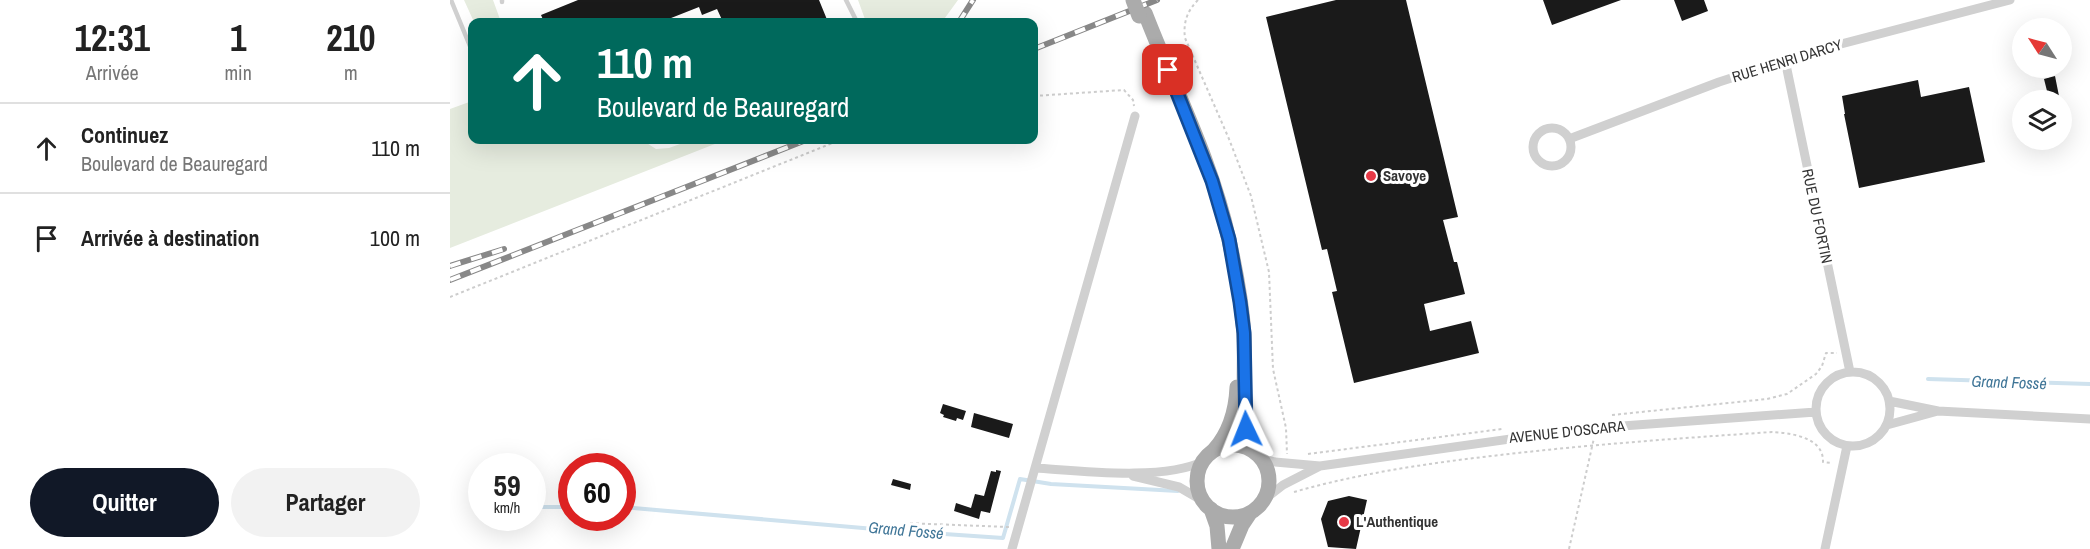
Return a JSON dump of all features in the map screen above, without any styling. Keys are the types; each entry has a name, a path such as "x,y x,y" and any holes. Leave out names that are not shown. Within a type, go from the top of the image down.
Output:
{"main road":[{"path":"1133,0 1141,10 1226,242 1240,302 1244,333 1246,429 1258,455 1268,469 1269,485 1265,499 1250,513 1241,517 1229,517 1207,505"},
{"path":"1219,549 1217,526 1197,483 1198,473 1229,427 1237,388 1234,306 1226,242"},
{"path":"1209,456 1231,445 1239,445 1258,455"},
{"path":"1232,549 1250,513"}],"street":[{"name":"RUE HENRI DARCY","path":"1569,140 1719,82 1785,60 1965,10 2010,0"},
{"name":"RUE DU FORTIN","path":"1785,60 1850,372"},
{"path":"1012,549 1135,116"},
{"path":"1556,128 1566,134 1569,140 1570,152 1557,165 1544,164 1535,155 1533,143 1544,129 1556,128"},
{"path":"1850,372 1867,374 1877,380 1885,390 1889,401 1890,413 1887,425 1880,435 1870,442 1858,446 1847,446 1834,441 1819,425 1816,403 1826,383 1834,376 1850,372"},
{"path":"1889,401 1938,411 2090,419"},
{"path":"1887,425 1938,411"},
{"name":"AVENUE D'OSCARA","path":"1258,455 1291,464 1320,466 1597,427 1816,412"},
{"path":"1825,549 1847,446"},
{"path":"1036,468 1122,474 1176,470 1209,456"},
{"name":"AVENUE D'OSCARA","path":"1265,499 1277,488 1320,466"},
{"path":"1122,474 1172,485 1190,492 1207,505"}],"lane":[{"path":"451,0 468,41"},
{"path":"846,0 855,18"}],"path":[{"path":"1198,0 1188,13 1185,38 1251,196 1269,272 1273,369 1291,464"},
{"path":"1038,96 1124,90 1133,100 1135,116"},
{"path":"450,297 830,144"},
{"path":"1607,416 1767,399 1786,393 1810,380 1822,366 1826,353 1846,353"},
{"path":"1569,549 1597,427"},
{"path":"1291,464 1294,456 1503,428"},
{"path":"1288,482 1290,493 1322,484 1434,462 1593,445 1772,432 1794,433 1803,437 1818,447 1823,456 1823,462 1843,464"},
{"path":"904,523 1010,527"}],"shaded area":[{"path":"464,0 493,0 500,18 472,18"},
{"path":"858,0 958,0 945,18 865,18"},
{"path":"468,102 468,144 648,144 656,149 680,144 715,144 450,248 450,109"}],"building":[{"path":"578,0 819,0 826,18 721,18 717,9 702,15 699,7 671,18 542,18 541,15"},
{"path":"1336,0 1406,0 1458,217 1443,220 1465,294 1424,304 1430,331 1471,321 1479,353 1354,383 1332,292 1337,291 1327,249 1322,250 1266,17"},
{"path":"1543,0 1621,0 1552,25"},
{"path":"1674,0 1704,0 1708,11 1682,21"},
{"path":"2055,78 2058,90 2047,90 2044,79"},
{"path":"1918,80 1921,97 1969,87 1985,162 1859,188 1842,96"},
{"path":"943,404 966,411 963,420 957,418 956,421 943,417 944,415 940,413"},
{"path":"974,413 1013,424 1009,438 971,427"},
{"path":"996,470 1001,471 990,513 981,511 979,519 954,511 956,503 971,508 975,494 984,496 991,471 996,472"},
{"path":"893,479 911,484 910,490 891,485"},
{"path":"1349,496 1367,500 1356,549 1328,547 1321,519 1328,501"}],"waterway":[{"name":"Grand Fossé","path":"1928,379 2090,384"},
{"name":"Grand Fossé","path":"636,508 1003,538 1020,479 1051,484 1178,491"},
{"name":"Grand Fossé","path":"546,507 558,507"}],"railway":[{"path":"962,18 973,0"},
{"path":"1038,47 1157,0"},
{"path":"450,280 796,144"},
{"path":"450,266 504,249"}],"place":[{"name":"Savoye","path":"1371,176"},
{"name":"L'Authentique","path":"1344,522"}],"route":[{"path":"1168,70 1203,156 1220,204 1229,239 1244,333 1246,429"}]}
